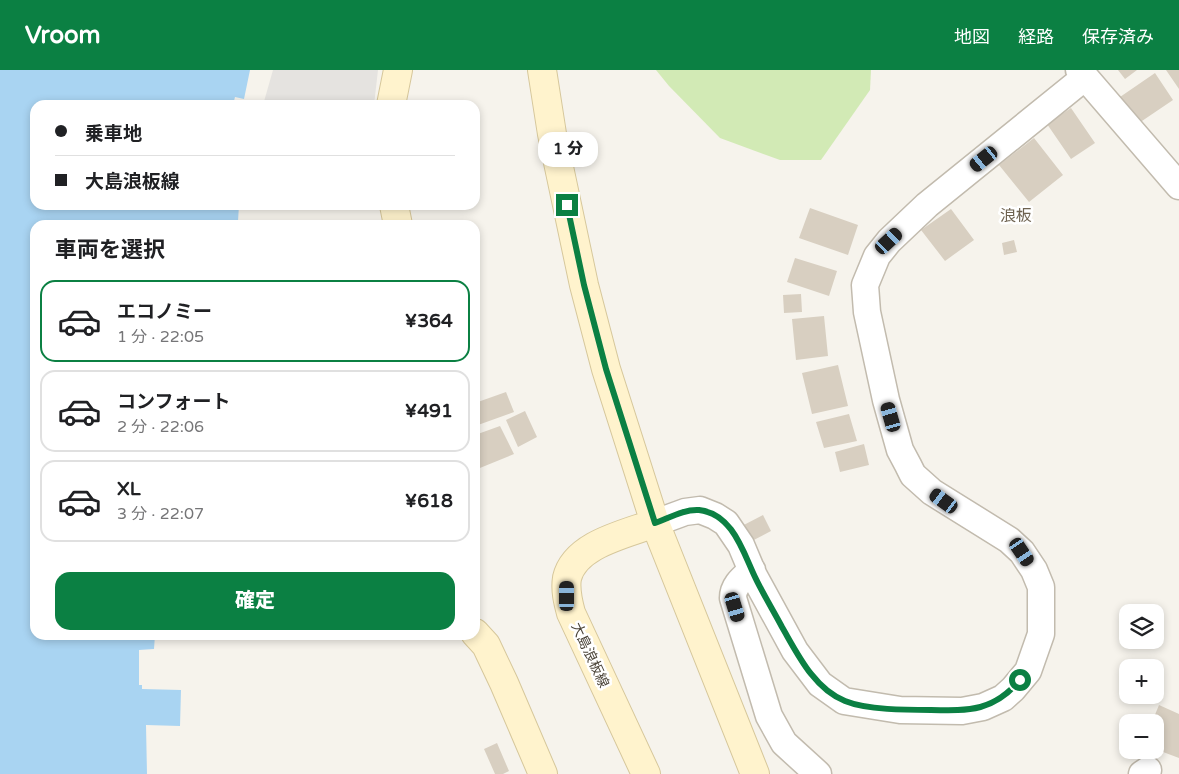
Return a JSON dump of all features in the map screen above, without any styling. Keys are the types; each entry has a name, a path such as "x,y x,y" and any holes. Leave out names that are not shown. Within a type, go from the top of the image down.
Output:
{"main road":[{"path":"392,100 398,70"},
{"path":"542,70 552,134 584,285 606,369 655,523 755,774"},
{"name":"大島浪板線","path":"646,774 571,613 567,596 567,579 571,566 580,555 592,547 655,523"},
{"path":"480,638 486,645 504,682 543,774"}],"street":[{"path":"655,523 685,512 700,510 726,523 741,545 752,570 795,651 820,684 844,701 900,710 962,710 983,707 1003,698 1028,671 1041,634 1041,587 1034,570 1022,552 1009,540 982,522 944,501 922,484 910,470 900,450 886,400 871,334 865,285 877,256 889,241 927,205 1081,74 1179,186"},
{"path":"752,570 738,581 733,592 733,598 769,716 784,742 818,774"}],"green space":[{"path":"656,70 871,70 870,90 821,160 780,160 720,138"}],"shaded area":[{"path":"273,70 378,70 375,100 264,100"}],"water":[{"path":"0,70 250,70 244,99 235,97 234,100 30,100 30,210 239,210 238,220 30,220 30,640 155,640 154,649 139,650 139,685 142,685 142,689 181,690 180,726 146,725 147,774 0,774"}],"building":[{"path":"1118,70 1137,70 1125,79"},
{"path":"1166,70 1179,70 1179,89"},
{"path":"1155,73 1173,100 1139,123 1120,97"},
{"path":"1071,108 1095,143 1071,159 1047,124"},
{"path":"1034,138 1063,175 1029,202 999,165"},
{"path":"810,208 858,225 848,255 799,238"},
{"path":"951,209 974,240 945,261 921,230"},
{"path":"1014,240 1017,252 1004,255 1002,243"},
{"path":"795,258 837,271 829,296 787,282"},
{"path":"801,294 802,312 784,313 783,295"},
{"path":"824,316 828,356 796,360 792,319"},
{"path":"838,365 848,406 812,414 802,373"},
{"path":"506,392 514,412 480,424 480,401"},
{"path":"525,411 537,437 518,447 506,420"},
{"path":"849,414 857,441 824,448 816,422"},
{"path":"500,426 514,454 480,468 480,433"},
{"path":"864,444 869,465 840,472 835,452"},
{"path":"763,515 771,531 746,544 738,528"},
{"path":"1159,705 1179,714 1179,758 1164,752 1164,714 1155,714"},
{"path":"497,743 509,771 503,774 495,774 484,749"}],"district":[{"name":"浪板","path":"1016,216"}],"route":[{"path":"567,205 584,285 606,369 655,523 685,512 700,510 726,523 741,545 754,576 795,651 820,684 844,701 900,710 962,710 983,707 1003,698 1020,680"}]}
